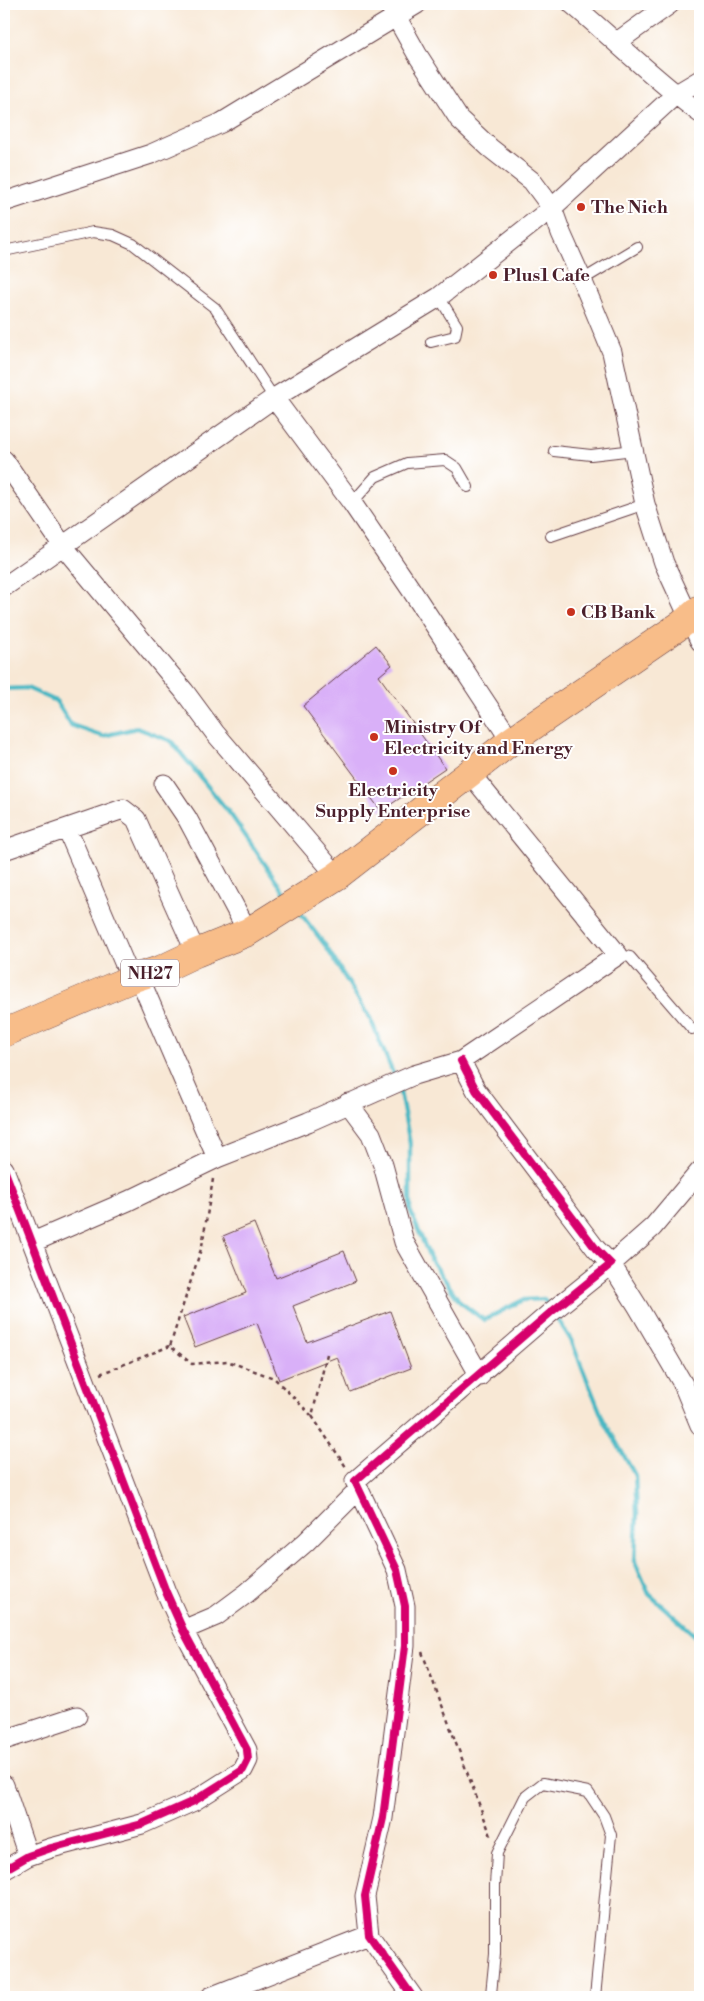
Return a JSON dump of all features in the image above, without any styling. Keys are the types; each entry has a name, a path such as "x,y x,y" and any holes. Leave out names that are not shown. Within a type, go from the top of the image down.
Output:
{"main road":[{"name":"NH27","path":"4,1033 248,932 326,883 510,741 682,624 697,622"}],"street":[{"path":"4,202 151,154 221,122 393,10 417,4"},
{"path":"572,4 675,95 700,113"},
{"path":"617,42 670,4"},
{"path":"393,10 459,119 490,148 532,181 552,208 612,352 645,504 664,563 697,622"},
{"path":"4,587 274,398 439,296 552,208 675,95 700,80"},
{"path":"274,398 352,503 510,741"},
{"path":"4,460 63,546 184,691 326,883"},
{"path":"33,1242 128,1201 216,1158 308,1122 414,1075 461,1061 618,955 469,772"},
{"path":"164,784 187,818 248,932"},
{"path":"4,850 123,808 136,818 196,953"},
{"path":"67,829 216,1158"},
{"path":"461,1061 476,1090 596,1249 611,1264 638,1306 683,1384 700,1425"},
{"path":"348,1103 370,1134 383,1165 404,1242 480,1376"},
{"path":"4,1169 166,1592 183,1630 247,1750 248,1760 244,1770 194,1801 142,1824 28,1856 4,1870"},
{"path":"183,1630 216,1616 247,1593 306,1542 357,1485 553,1311 653,1227 700,1171"},
{"path":"357,1485 397,1570 405,1606 405,1646 383,1818 365,1896 369,1935 413,1997"},
{"path":"4,1740 77,1716"},
{"path":"4,1785 11,1834 28,1856"},
{"path":"210,1997 369,1935"}],"lane":[{"path":"4,251 93,232 113,235 134,244 216,308 274,398"},
{"path":"582,280 637,247"},
{"path":"431,342 455,336 457,331 457,326 439,296"},
{"path":"554,451 590,455 634,450"},
{"path":"352,503 375,477 407,463 444,460 457,468 468,488"},
{"path":"551,536 645,504"},
{"path":"618,955 630,956 692,1029"},
{"path":"493,1997 490,1994 495,1954 497,1853 525,1797 543,1783 588,1792 604,1816 611,1836 595,1997"}],"path":[{"path":"170,1346 202,1246 216,1158"},
{"path":"84,1380 170,1346"},
{"path":"170,1346 192,1364 227,1361 274,1378 312,1416 357,1485"},
{"path":"312,1416 327,1354"},
{"path":"422,1652 497,1853"}],"building":[{"name":"Ministry Of Electricity and Energy","path":"376,645 392,665 379,676 445,768 381,811 303,706"},
{"path":"254,1223 276,1278 344,1251 356,1281 293,1306 307,1342 390,1311 411,1368 350,1392 337,1357 279,1380 257,1323 195,1347 183,1317 246,1293 223,1236"}],"waterway":[{"path":"4,689 27,688 56,701 71,725 103,736 137,728 171,741 231,815 287,896"},
{"path":"298,910 325,945 370,1018 395,1078"},
{"path":"399,1087 410,1144 410,1210 430,1258 460,1302 484,1320 523,1300 544,1299 550,1308"},
{"path":"555,1315 571,1340 603,1419 635,1475 637,1513 635,1562 649,1594 700,1640"}],"cycle path":[{"path":"413,1997 369,1935 365,1896 383,1818 405,1646 405,1606 397,1570 355,1481 550,1313 611,1264 596,1249 476,1090 461,1061"},
{"path":"4,1169 166,1592 183,1630 247,1750 248,1760 243,1770 194,1801 142,1824 28,1856 4,1870"}],"place":[{"name":"The Nich","path":"581,207"},
{"name":"Plus1 Cafe","path":"493,275"},
{"name":"CB Bank","path":"571,612"},
{"name":"Ministry Of Electricity and Energy","path":"374,737"},
{"name":"Electricity Supply Enterprise","path":"393,771"}]}
